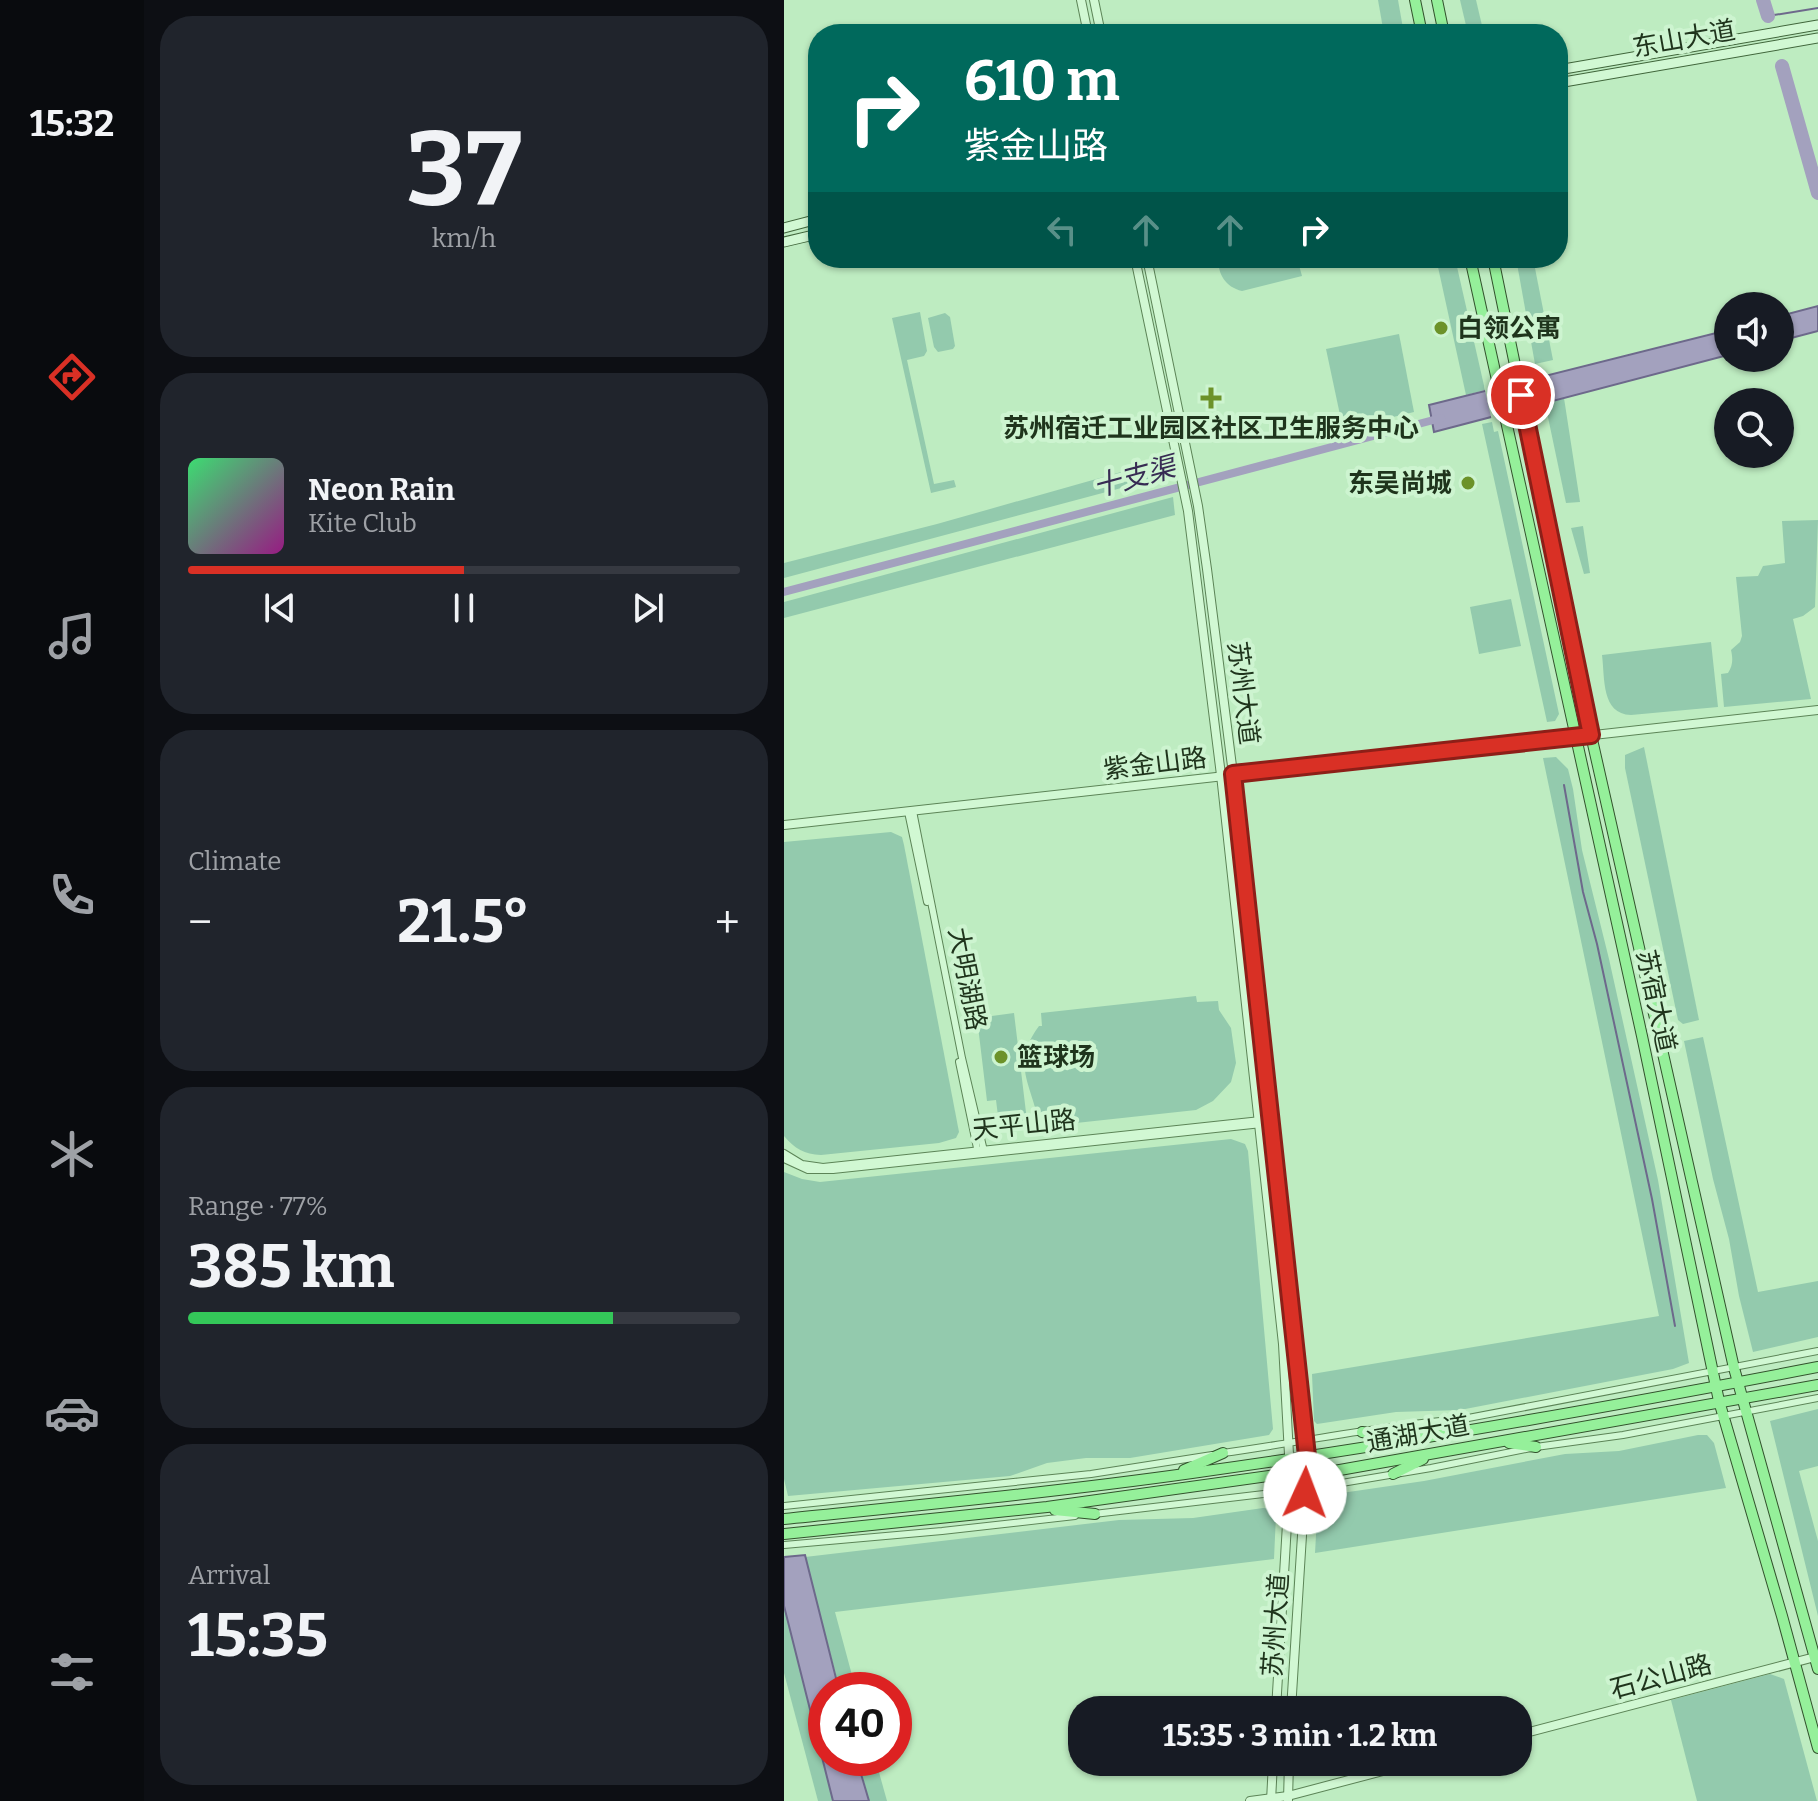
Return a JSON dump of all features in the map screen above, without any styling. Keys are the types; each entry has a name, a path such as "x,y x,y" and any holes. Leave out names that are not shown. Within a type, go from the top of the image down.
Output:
{"main road":[{"path":"1415,0 1420,24"},
{"path":"1437,0 1442,24"},
{"name":"东山大道","path":"1568,68 1818,25"},
{"name":"东山大道","path":"1568,81 1818,38"},
{"path":"784,228 808,222"},
{"path":"784,242 808,236"},
{"name":"苏宿大道","path":"1472,268 1722,1415 1818,1748"},
{"name":"苏宿大道","path":"1495,268 1591,735 1734,1368 1818,1669"},
{"name":"通湖大道","path":"784,1519 1042,1493 1290,1459 1522,1423 1818,1367"},
{"name":"通湖大道","path":"784,1534 1034,1509 1290,1473 1306,1476 1818,1385"},
{"path":"1362,1432 1411,1440"},
{"path":"1499,1442 1536,1447"},
{"path":"1171,1476 1223,1453"},
{"path":"1393,1474 1434,1454"},
{"path":"1034,1509 1095,1514"}],"street":[{"path":"1081,0 1086,24"},
{"path":"1094,0 1099,24"},
{"name":"苏州大道","path":"1137,268 1188,511 1221,775 1283,1344 1290,1473 1277,1696"},
{"name":"苏州大道","path":"1149,268 1198,506 1233,774 1307,1456 1292,1696"},
{"name":"紫金山路","path":"784,825 1818,710"},
{"name":"大明湖路","path":"911,812 981,1152"},
{"name":"天平山路","path":"784,1156 802,1164 823,1167 1270,1121"},
{"path":"784,1506 1091,1474 1413,1423 1474,1418 1818,1351"},
{"path":"784,1545 942,1531 1306,1489 1818,1398"},
{"name":"石公山路","path":"1532,1731 1815,1657"},
{"path":"1271,1800 1272,1776"},
{"path":"1288,1798 1289,1776"},
{"path":"1250,1801 1288,1798 1367,1776"}],"green space":[{"path":"1378,0 1398,0 1402,24 1382,24"},
{"path":"1460,0 1476,0 1482,24 1466,24"},
{"path":"1300,268 1302,276 1242,291 1231,286 1219,269"},
{"path":"1438,268 1457,268 1485,390 1466,395"},
{"path":"1518,268 1535,268 1553,360 1535,364"},
{"path":"920,312 927,351 924,356 907,360 934,484 954,480 956,487 931,493 892,318"},
{"path":"945,313 950,317 955,346 938,352 934,347 928,318"},
{"path":"1399,334 1414,412 1343,429 1326,349"},
{"path":"1564,398 1580,502 1566,503 1545,403"},
{"path":"1492,422 1494,432 1498,431 1559,714 1555,721 1547,722 1482,424"},
{"path":"1167,459 1170,475 784,578 784,563 937,524"},
{"path":"1173,497 1175,515 784,618 784,602"},
{"path":"1818,520 1815,607 1793,619 1811,699 1724,707 1721,674 1730,670 1731,650 1742,636 1736,577 1758,576 1763,566 1785,563 1782,521"},
{"path":"1583,526 1590,573 1584,574 1571,528"},
{"path":"1511,599 1521,646 1479,654 1470,607"},
{"path":"1711,642 1718,707 1631,715 1621,713 1609,702 1602,655"},
{"path":"1644,747 1699,1020 1683,1024 1678,1020 1625,768 1625,755"},
{"path":"1556,757 1568,769 1573,789 1582,850 1658,1180 1689,1363 1673,1369 1460,1410 1396,1412 1317,1424 1314,1421 1312,1374 1659,1316 1543,758"},
{"path":"891,832 902,837 904,845 959,1132 956,1138 939,1143 821,1155 805,1152 784,1136 784,842"},
{"path":"1196,996 1197,1002 1218,1001 1219,1010 1231,1028 1236,1063 1231,1082 1213,1101 1196,1110 1039,1127 1024,1065 1030,1040 1042,1026 1041,1013"},
{"name":"篮球场","path":"1014,1013 1028,1129 1000,1132 996,1100 987,1101 977,1018"},
{"path":"1703,1037 1758,1292 1818,1281 1818,1337 1753,1352 1684,1041"},
{"path":"1231,1139 1245,1144 1248,1151 1273,1429 1269,1435 1130,1458 1086,1458 1047,1463 1010,1476 788,1496 784,1479 784,1172 820,1182"},
{"path":"1818,1409 1818,1466 1799,1471 1818,1541 1818,1616 1770,1421"},
{"path":"1707,1435 1714,1443 1726,1488 1315,1553 1318,1499 1321,1496 1424,1481 1565,1454 1619,1451"},
{"path":"1272,1509 1276,1515 1274,1559 835,1612 851,1672 835,1672 805,1557 1119,1520 1193,1518"},
{"path":"784,1603 808,1691 808,1763 784,1673"},
{"path":"1770,1674 1784,1679 1817,1801 1697,1801 1671,1700"},
{"path":"811,1776 831,1776 838,1801 818,1801"},
{"path":"863,1776 880,1776 887,1801 869,1801"}],"water":[{"path":"1818,306 1818,331 1794,337 1794,312"},
{"path":"1714,334 1714,359 1434,432 1429,405"},
{"path":"805,1555 834,1672 808,1672 808,1702 784,1606 784,1557"},
{"path":"827,1776 862,1776 869,1801 833,1801"}],"pier":[{"path":"1537,375 1545,407 1492,421 1484,386"}],"waterway":[{"path":"1763,0 1768,16"},
{"path":"1768,16 1818,8"},
{"path":"1782,66 1818,193"},
{"name":"十支渠","path":"784,592 1441,418"},
{"path":"1564,785 1583,892 1652,1199 1675,1326"}],"place":[{"name":"白领公寓","path":"1441,328"},
{"name":"苏州宿迁工业园区社区卫生服务中心","path":"1211,398"},
{"name":"东吴尚城","path":"1468,483"},
{"name":"篮球场","path":"1001,1057"}],"route":[{"path":"1305,1493 1307,1456 1233,774 1591,735 1521,395"}]}
